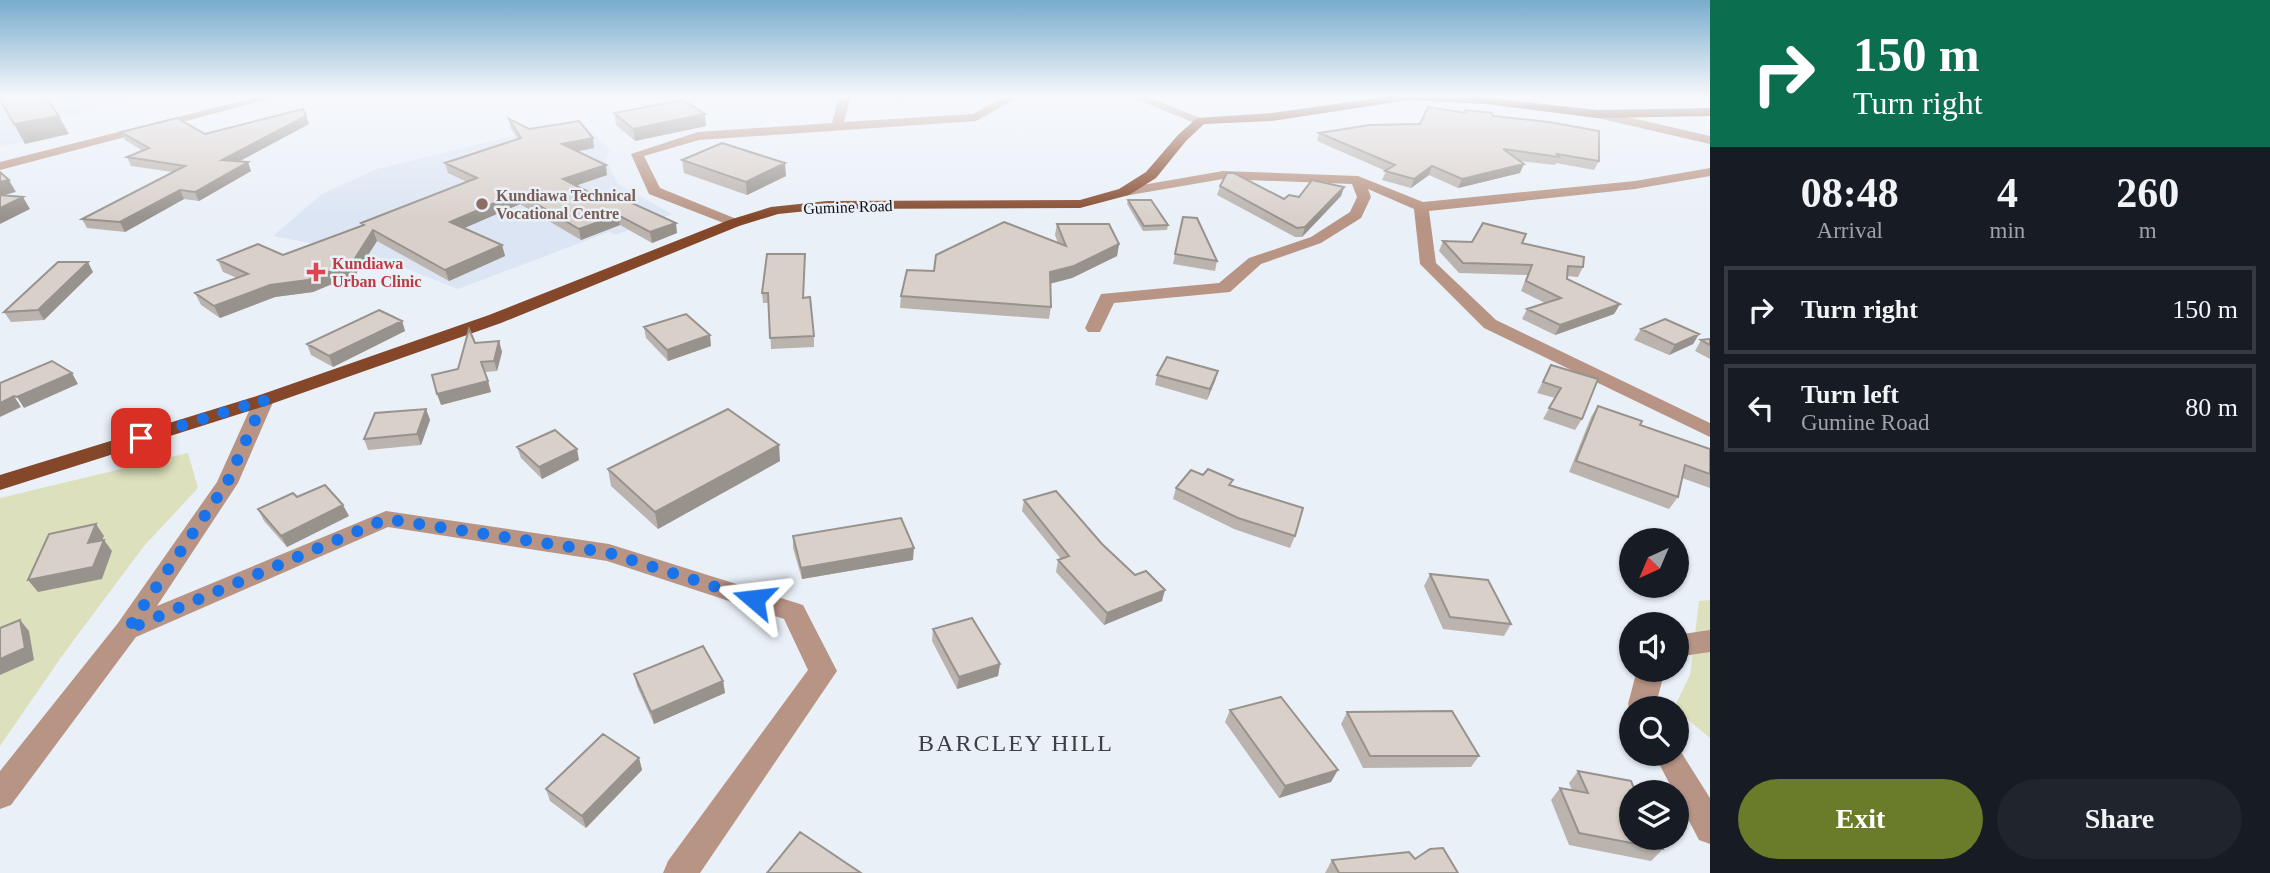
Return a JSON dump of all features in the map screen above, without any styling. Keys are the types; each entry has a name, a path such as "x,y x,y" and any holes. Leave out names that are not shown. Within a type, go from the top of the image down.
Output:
{"main road":[{"name":"Gumine Road","path":"0,483 264,400 495,319 734,223 776,210 827,205 1080,204 1124,192 1151,174 1182,137"}],"street":[{"path":"0,166 115,137"},
{"path":"695,137 637,154 654,191 734,223"},
{"path":"1124,192 1223,175 1358,180 1421,207 1635,185 1710,172"},
{"path":"1094,328 1107,298 1224,288 1255,261 1316,240 1356,215 1364,197 1358,180"},
{"path":"1421,207 1427,264 1490,324 1710,431"},
{"path":"0,795 127,630 227,483 264,400"},
{"path":"127,630 386,519 609,553 794,612 823,671 680,873"},
{"path":"1689,644 1710,641"},
{"path":"1676,766 1710,829"}],"shaded area":[{"path":"0,137 46,137 0,147"},
{"name":"Kundiawa Technical Vocational Centre","path":"509,137 597,137 610,151 605,159 618,184 672,214 616,235 609,232 458,289 372,255 273,236 322,194 377,169"}],"green space":[{"path":"188,453 198,488 144,546 62,656 0,746 0,498"},
{"path":"1710,600 1710,738 1689,720 1689,696 1680,696 1689,682 1699,601"}],"building":[{"path":"129,137 266,137 222,160 248,162 195,192 180,190 120,222 82,219 185,166 127,157 149,148"},
{"path":"592,137 562,144 606,165 563,179 606,201 610,193 676,223 650,232 618,215 579,229 518,193 450,222 502,245 445,270 373,230 352,263 308,280 270,285 214,306 195,293 248,274 218,260 258,244 283,255 364,225 361,223 477,178 445,163 521,138"},
{"path":"1328,137 1599,137 1599,161 1503,149 1524,164 1462,179 1432,166 1414,179 1385,171 1395,165"},
{"path":"722,143 785,163 746,182 682,160"},
{"path":"0,172 9,180 0,182"},
{"path":"1227,173 1234,173 1284,199 1289,195 1299,197 1312,180 1344,187 1305,227 1297,228 1220,186"},
{"path":"0,195 23,197 0,208"},
{"path":"1128,200 1151,200 1168,225 1144,226"},
{"path":"1183,217 1197,218 1217,261 1175,254"},
{"path":"1004,222 1066,246 1057,224 1109,224 1119,244 1074,266 1050,272 1051,307 901,296 907,270 934,271 936,255"},
{"path":"1483,223 1526,234 1522,243 1584,257 1583,267 1568,266 1567,279 1620,304 1560,325 1527,309 1561,298 1526,281 1532,265 1463,263 1443,241 1472,242"},
{"path":"767,254 805,254 803,298 810,297 814,336 770,338 768,293 762,293"},
{"path":"58,262 88,262 38,310 4,312"},
{"path":"379,310 402,321 329,356 307,344"},
{"path":"686,314 710,335 667,350 644,327"},
{"path":"1665,319 1699,334 1675,345 1641,329"},
{"path":"469,329 475,343 499,341 494,361 481,362 488,381 437,394 432,375 458,369"},
{"path":"1167,357 1218,371 1210,389 1157,375"},
{"path":"52,361 72,373 0,403 0,383"},
{"path":"1551,365 1598,379 1582,419 1549,408 1561,388 1543,382"},
{"path":"1598,406 1642,421 1640,425 1710,449 1710,474 1685,465 1678,497 1576,461"},
{"path":"426,409 417,434 364,439 375,413"},
{"path":"728,409 779,445 655,512 608,469"},
{"path":"555,430 577,449 539,467 517,447"},
{"path":"1208,469 1233,480 1229,485 1303,508 1295,536 1238,518 1176,488 1191,470 1203,475"},
{"path":"325,485 343,505 281,536 258,509 293,493 297,497"},
{"path":"1056,491 1102,544 1135,575 1146,571 1165,590 1107,613 1058,560 1069,556 1024,500"},
{"path":"901,518 914,548 801,568 793,536"},
{"path":"96,524 88,543 104,540 93,567 28,580 49,534"},
{"path":"1430,574 1488,580 1511,624 1450,617"},
{"path":"972,618 1000,664 959,677 933,629"},
{"path":"20,620 25,648 0,659 0,628"},
{"path":"703,646 723,681 651,712 634,674"},
{"path":"1281,697 1338,770 1285,786 1230,710"},
{"path":"1452,711 1479,756 1370,756 1347,712"},
{"path":"603,734 639,758 582,816 546,789"},
{"path":"1578,771 1626,780 1619,780 1619,841 1579,833 1560,788 1588,793"},
{"path":"800,832 861,873 767,873"},
{"path":"1443,848 1458,873 1339,873 1332,860 1409,852 1415,859 1430,849"}],"place":[{"name":"Kundiawa Technical Vocational Centre","path":"482,204"},
{"name":"Kundiawa Urban Clinic","path":"316,272"}],"district":[{"name":"BARCLEY HILL","path":"1016,743"}],"route":[{"path":"141,438 264,400 227,483 127,630 386,519 609,553 754,599"}]}
